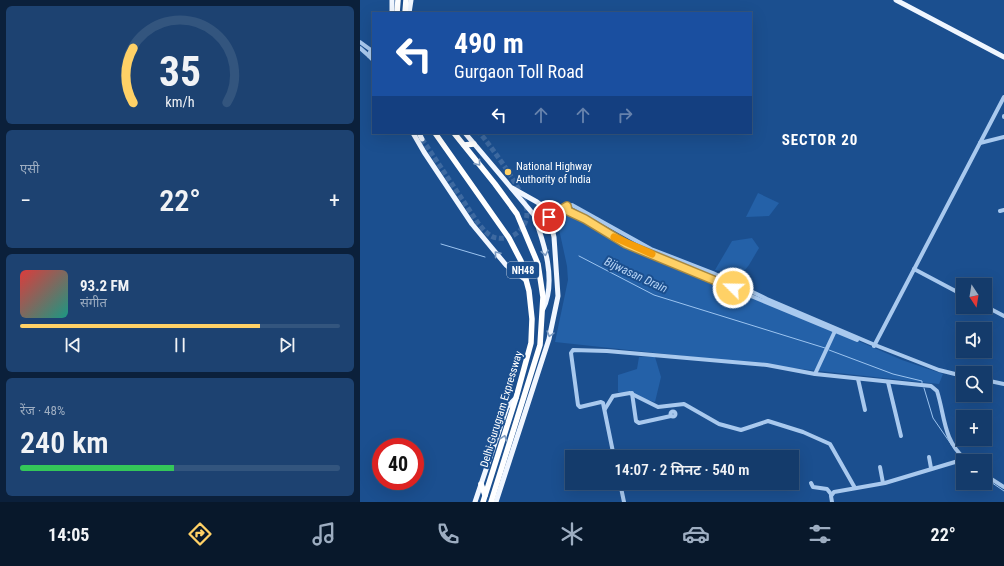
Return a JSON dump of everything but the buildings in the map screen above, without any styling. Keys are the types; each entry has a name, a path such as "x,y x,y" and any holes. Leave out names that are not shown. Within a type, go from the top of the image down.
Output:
{"highway":[{"path":"397,12 398,0"},
{"path":"406,0 408,12"},
{"name":"Delhi-Gurugram Expressway","path":"455,134 517,214 538,264 543,309 540,345 491,502"},
{"name":"Delhi-Gurugram Expressway","path":"437,135 509,238 521,261 526,280 532,319 531,343 516,398 483,502"},
{"path":"464,145 474,144"},
{"path":"481,484 485,495"}],"main road":[{"path":"392,0 392,12"},
{"path":"408,12 411,0"},
{"path":"896,0 1004,57"},
{"path":"901,0 1004,54"},
{"path":"414,134 472,224 506,265 526,280"},
{"path":"420,134 422,139"},
{"path":"466,134 534,215 543,244 549,282 547,301 543,309"},
{"path":"496,502 549,339 555,318 558,290 554,241 549,217 545,208 512,188"},
{"path":"549,282 558,290"},
{"path":"475,502 507,407 516,398"}],"street":[{"path":"360,42 372,50 369,56"},
{"path":"360,48 372,59"},
{"path":"874,346 1004,97"},
{"path":"999,106 1004,104"},
{"path":"980,143 1004,137"},
{"path":"569,206 651,250 713,273 767,299 874,346"},
{"path":"549,217 569,206"},
{"path":"569,206 571,212 626,244 835,332 947,374 956,376"},
{"path":"914,269 956,291"},
{"path":"992,310 1004,316"},
{"path":"815,374 835,332"},
{"path":"613,450 602,402 582,406 578,405 571,353 573,350 607,351 767,365 815,374 931,386 935,388 939,396 946,433 956,450 960,454"},
{"path":"858,379 866,410"},
{"path":"888,382 901,436"},
{"path":"992,382 1004,385"},
{"path":"605,410 613,396 627,393 658,407 684,404 716,422 737,429 743,430 770,422 828,442 855,488"},
{"path":"632,394 636,420 639,423 671,416"},
{"path":"929,458 931,468"},
{"path":"831,494 883,483 931,468 956,462"},
{"path":"880,467 883,483"},
{"path":"992,479 1004,487"},
{"path":"810,483 813,487 827,489 831,494 832,502"},
{"path":"621,490 624,502"}],"shaded area":[{"path":"758,193 779,203 769,216 746,217"},
{"path":"566,208 634,246 681,264 902,360 943,374 939,384 555,342 568,280 567,266 559,229 560,213"},
{"path":"752,238 759,248 741,275 715,270 732,241"},
{"path":"639,357 655,357 661,377 655,402 618,392 618,375 637,369"}],"waterway":[{"name":"Bijwasan Drain","path":"441,244 485,257"},
{"name":"Bijwasan Drain","path":"579,256 654,295 825,348"},
{"name":"Bijwasan Drain","path":"829,350 893,374 922,381 922,383"},
{"name":"Bijwasan Drain","path":"924,388 933,418 955,450"},
{"name":"Bijwasan Drain","path":"992,483 1004,491"}],"tunnel":[{"path":"422,139 484,230 497,238 510,237 516,234 524,225 527,213 526,206 523,197 512,178 481,134"}],"slow traffic":[{"path":"614,237 626,244 652,254"}],"place":[{"name":"National Highway Authority of India","path":"508,172"}],"district":[{"name":"SECTOR 20","path":"820,140"}],"route":[{"path":"549,217 556,211 567,206 568,211 585,219 626,244 733,288"}]}
